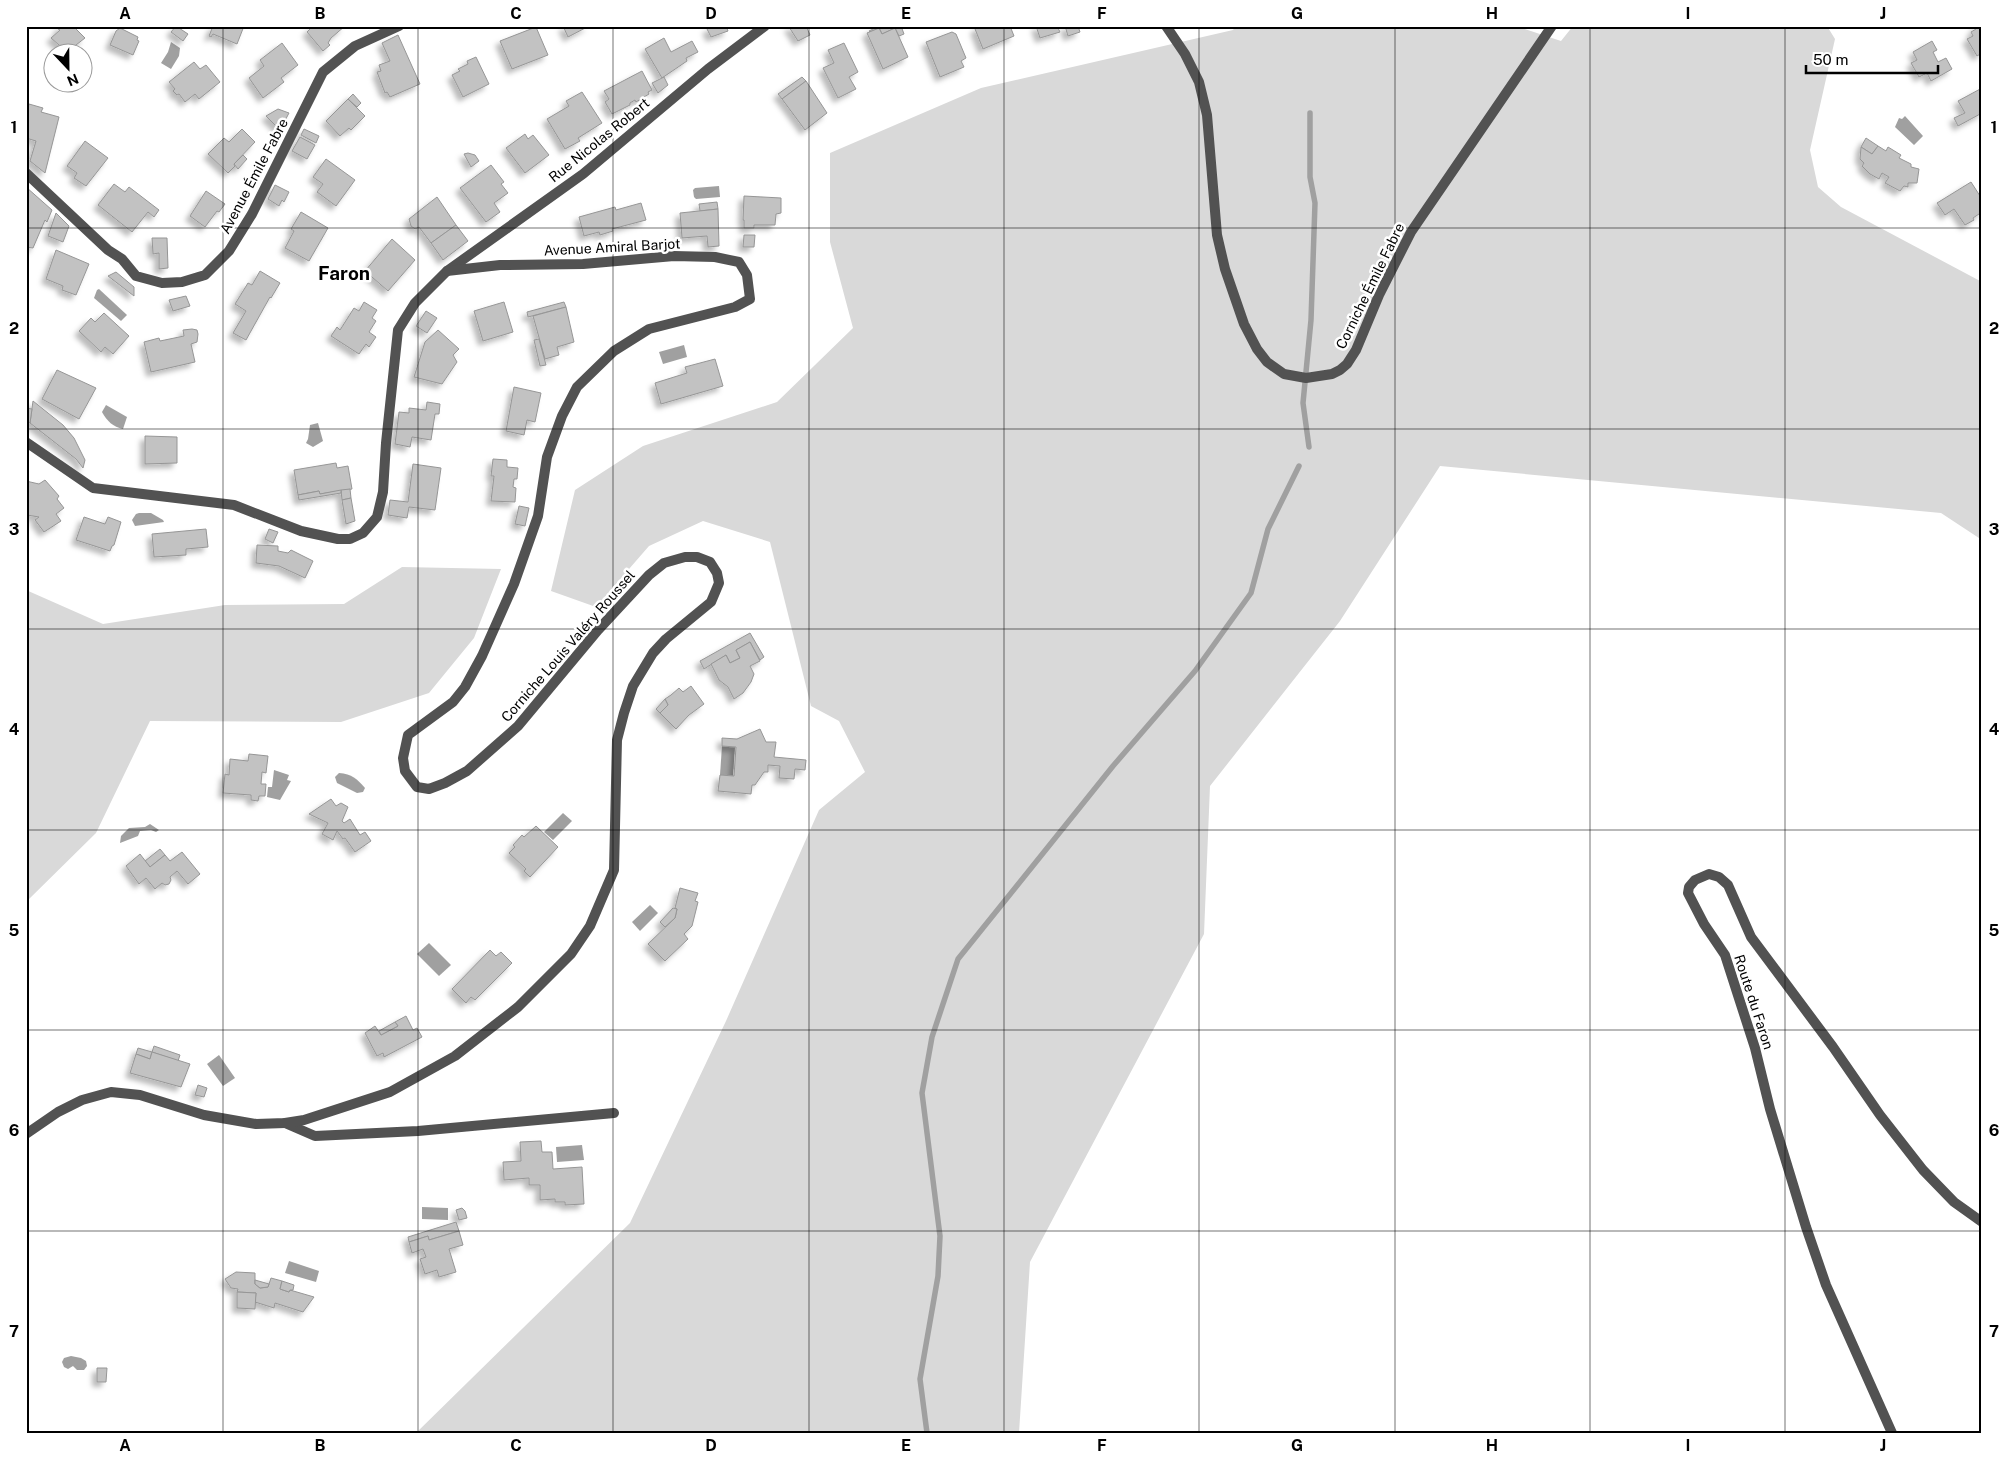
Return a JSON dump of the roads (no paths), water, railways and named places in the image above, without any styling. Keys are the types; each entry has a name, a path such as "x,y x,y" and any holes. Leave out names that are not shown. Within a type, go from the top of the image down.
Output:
{"street":[{"name":"Avenue Émile Fabre","path":"26,173 108,250 122,260 136,276 162,283 182,282 205,275 229,252 252,214 323,72 355,46 399,26"},
{"name":"Rue Nicolas Robert","path":"26,442 93,488 234,505 301,531 338,539 350,540 363,533 377,517 383,492 386,443 398,330 415,303 447,271 583,174 694,81 765,26"},
{"name":"Corniche Émile Fabre","path":"1166,26 1185,54 1199,82 1207,115 1217,235 1244,324 1257,349 1267,362 1284,374 1306,378 1324,376 1340,370 1356,350 1379,295 1411,232 1552,26"},
{"name":"Avenue Amiral Barjot","path":"447,271 500,265 583,264 674,256 714,257 740,262 748,275 750,299"},
{"name":"Corniche Louis Valéry Roussel","path":"26,1134 58,1112 82,1100 111,1092 140,1095 204,1115 256,1124 285,1123 338,1110 390,1092 455,1056 518,1007 571,954 590,926 614,870 617,740 633,686 653,653 666,639 711,602 719,584 717,573 710,562 697,557 685,557 664,563 649,575 598,630 518,726 467,771 446,783 429,789 417,787 405,771 402,758 408,735 453,702 465,687 482,656 514,584 538,516 547,457 562,416 576,387 614,352 649,329 735,307 750,299"},
{"name":"Route du Faron","path":"1892,1433 1826,1285 1800,1209 1770,1109 1755,1048 1725,955 1704,924 1688,893 1689,887 1695,880 1709,874 1719,877 1728,886 1751,937 1827,1038 1880,1115 1923,1170 1954,1202 1982,1222"},
{"path":"285,1123 315,1136 418,1131 614,1113"}],"waterway":[{"path":"1309,447 1303,403 1311,320 1315,203 1310,177 1310,113"},
{"path":"927,1433 920,1379 938,1276 940,1236 922,1093 932,1037 958,959 1113,766 1195,671 1251,593 1268,529 1299,466"}],"district":[{"name":"Faron","path":"344,273"}]}
